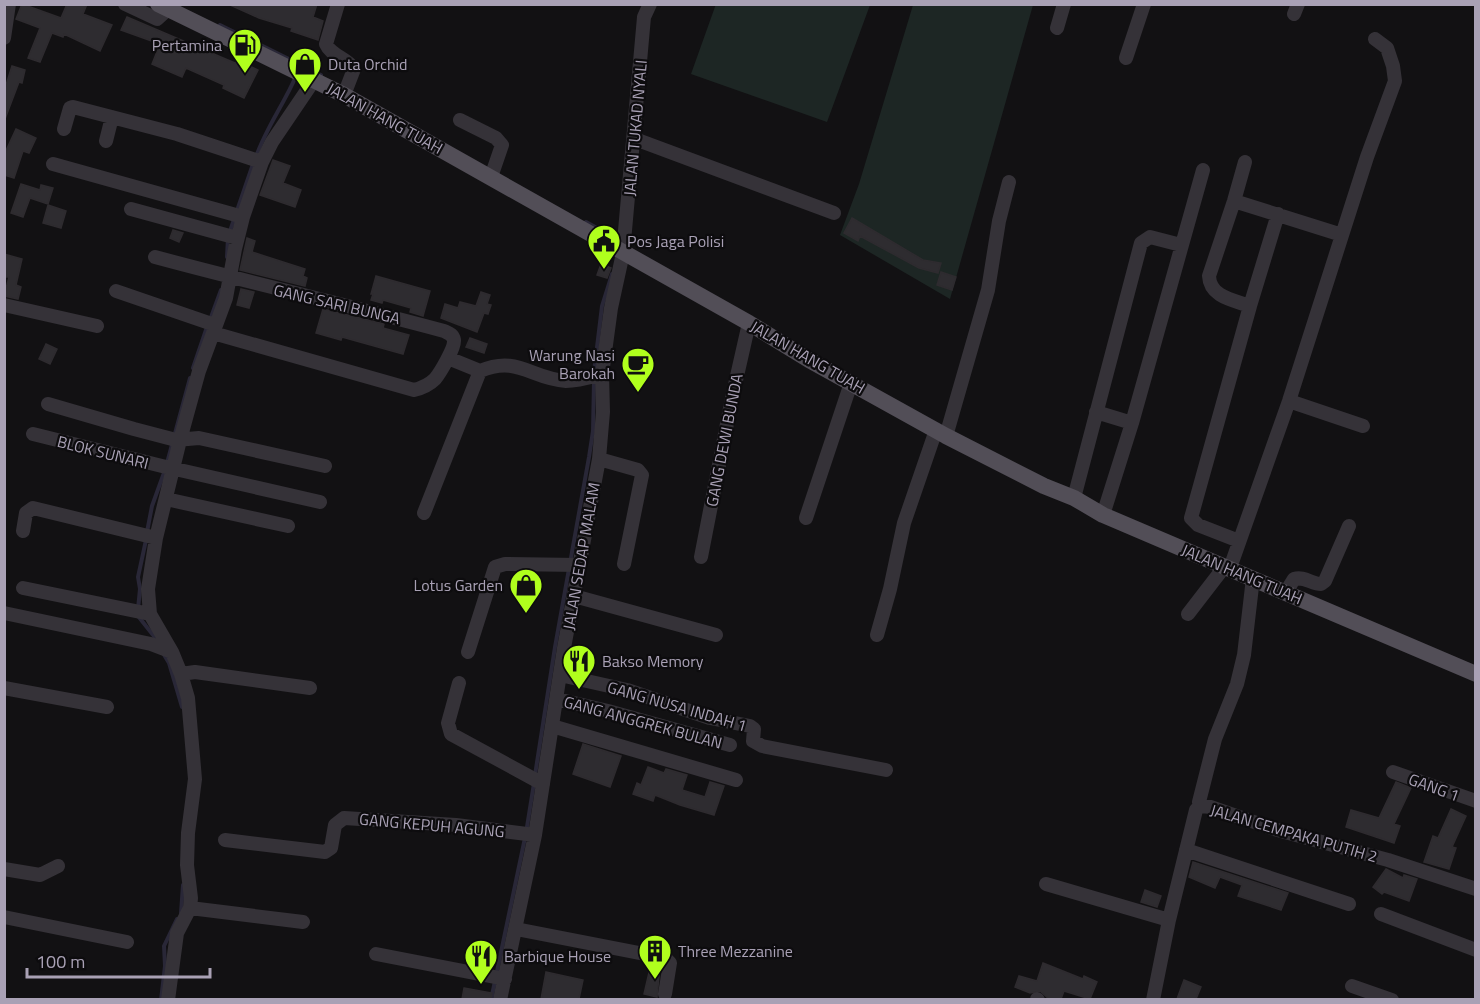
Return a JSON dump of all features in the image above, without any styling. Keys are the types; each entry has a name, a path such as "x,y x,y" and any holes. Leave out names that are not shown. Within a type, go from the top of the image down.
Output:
{"main road":[{"name":"JALAN HANG TUAH","path":"161,6 344,95 851,383 1044,486 1074,498 1103,515 1476,675"}],"street":[{"path":"4,38 9,4"},
{"path":"125,4 157,19 161,6"},
{"path":"338,4 326,44 328,51 351,64 354,69 344,95"},
{"name":"JALAN TUKAD NYALI","path":"623,253 635,139 644,17 650,4"},
{"path":"1057,28 1064,4"},
{"path":"1126,58 1144,4"},
{"path":"1188,614 1227,567 1239,541 1289,401 1367,158 1395,81 1387,48 1375,39"},
{"path":"141,613 148,589 148,535 166,499 168,468 175,439 226,298 229,236 239,215 257,160 314,80"},
{"path":"63,129 70,108 73,106 177,134 257,160"},
{"path":"106,141 112,117"},
{"path":"460,120 496,138 502,145 491,177"},
{"path":"635,139 834,213"},
{"path":"1245,162 1209,282 1219,295 1250,306"},
{"path":"52,164 239,215"},
{"path":"1103,515 1132,423 1203,170"},
{"path":"877,635 904,523 941,433 988,290 999,221 1009,182"},
{"path":"1234,201 1342,235"},
{"path":"131,209 229,236"},
{"path":"1239,541 1198,525 1191,518 1278,214"},
{"path":"1074,498 1141,243 1150,237 1181,245"},
{"name":"JALAN SEDAP MALAM","path":"500,999 497,977 516,929 536,780 552,726 574,596 572,565 598,459 603,412 598,376 623,253"},
{"name":"GANG SARI BUNGA","path":"155,257 444,331 451,334 454,339 448,358"},
{"path":"116,291 214,329 414,390 423,388 436,377 448,358 480,371 512,365 565,381 598,376"},
{"path":"4,304 97,326"},
{"name":"GANG DEWI BUNDA","path":"701,557 749,323"},
{"path":"424,513 480,371"},
{"path":"806,518 851,383"},
{"path":"1289,401 1363,426"},
{"path":"48,404 175,439 199,438 325,466"},
{"path":"1096,412 1132,423"},
{"name":"BLOK SUNARI","path":"33,434 168,468 320,502"},
{"path":"598,459 638,470 642,475 624,564"},
{"path":"166,499 288,526"},
{"path":"23,531 26,513 33,508 148,535"},
{"path":"1286,592 1294,579 1298,578 1321,584 1349,526"},
{"path":"468,652 495,567 505,564 572,565"},
{"path":"1200,806 1199,802 1215,739 1237,684 1244,656 1253,578"},
{"path":"23,588 141,613 181,674 188,698 195,779 188,833 187,865 191,898 190,908 177,933 168,999"},
{"path":"574,596 716,635"},
{"path":"4,613 162,648"},
{"path":"181,674 195,672 309,688"},
{"name":"GANG NUSA INDAH 1","path":"560,675 627,690 710,717 750,726 754,729 753,741 762,746 886,770"},
{"path":"459,683 448,723 451,734 536,780"},
{"path":"4,688 106,707"},
{"name":"GANG ANGGREK BULAN","path":"557,699 730,746"},
{"path":"552,726 736,780"},
{"name":"GANG 1","path":"1393,772 1476,801"},
{"name":"JALAN CEMPAKA PUTIH 2","path":"1153,999 1186,850 1196,810 1200,806 1211,807 1274,829 1388,860 1476,889"},
{"name":"GANG KEPUH AGUNG","path":"225,840 325,852 331,848 335,825 344,818 456,825 528,834"},
{"path":"1186,850 1349,904"},
{"path":"4,869 40,875 58,866"},
{"path":"1046,884 1169,920"},
{"path":"190,908 303,922"},
{"path":"1381,914 1476,950"},
{"path":"4,917 127,942"},
{"path":"516,929 665,958 670,963 665,994"},
{"path":"376,954 497,977"},
{"path":"1352,986 1392,999"}],"shaded area":[{"path":"716,4 870,5 827,122 691,74"},
{"path":"913,5 1033,5 950,299 840,235 859,184"}],"building":[{"path":"22,4 61,18 67,4 87,4 83,14 112,25 100,51 64,34 63,37 52,33 40,62 28,58 40,28 16,19"},
{"path":"228,4 317,4 313,17 323,21 318,40 291,31 292,28 259,18"},
{"path":"127,17 235,63 237,60 258,70 244,98 223,88 224,85 186,68 182,77 152,64 160,44 121,30"},
{"path":"12,66 25,70 22,83 19,82 5,119 4,91"},
{"path":"16,129 36,138 29,153 23,151 14,178 4,175 4,155"},
{"path":"273,160 290,166 283,183 301,190 295,207 260,195"},
{"path":"21,184 40,190 41,185 53,188 48,204 30,198 23,217 11,213"},
{"path":"48,205 66,211 61,228 43,223"},
{"path":"852,218 923,260 941,263 938,273 919,268 860,236 858,241 844,233"},
{"path":"173,230 183,233 179,242 170,238"},
{"path":"247,238 255,241 252,252 305,269 303,276 307,278 305,286 240,270"},
{"path":"4,254 22,259 16,285 21,287 18,299 4,296 9,277 4,277"},
{"path":"601,264 611,268 607,278 597,275"},
{"path":"941,272 956,277 952,290 937,285"},
{"path":"376,276 430,291 423,316 410,312 411,308 383,300 382,303 371,300"},
{"path":"241,289 254,292 249,308 237,305"},
{"path":"481,292 490,295 487,304 491,305 488,314 484,313 477,332 441,318 445,304 458,308 460,302 476,306"},
{"path":"323,309 384,324 383,328 409,335 403,354 342,337 341,340 316,333"},
{"path":"470,338 487,344 484,353 466,347"},
{"path":"46,344 57,349 50,364 39,359"},
{"path":"583,744 621,756 610,787 573,774"},
{"path":"648,767 664,773 666,769 687,775 682,790 705,797 710,782 724,786 714,815 655,795 653,801 633,794 637,783 641,785"},
{"path":"1396,782 1411,788 1394,824 1400,826 1394,843 1346,827 1351,810 1379,818"},
{"path":"1451,809 1466,816 1452,847 1456,848 1449,869 1424,862 1433,836 1438,838"},
{"path":"1193,862 1288,893 1281,910 1238,896 1242,885 1220,877 1215,888 1189,877"},
{"path":"1386,869 1403,878 1404,875 1417,879 1409,901 1384,892 1382,894 1373,887"},
{"path":"1145,890 1161,896 1157,907 1141,902"},
{"path":"1043,963 1083,979 1084,976 1097,982 1090,999 1064,991 1061,999 1049,999 1040,991 1030,993 1015,987 1019,976 1037,981"},
{"name":"Three Mezzanine","path":"651,964 660,966 657,997 644,994"},
{"path":"546,972 583,980 579,999 541,999"},
{"path":"1184,980 1201,987 1196,999 1177,999"},
{"path":"464,988 492,993 491,999 462,999"}],"waterway":[{"path":"220,25 321,75"},
{"path":"256,157 296,76"},
{"path":"227,257 228,237 253,164"},
{"path":"586,222 608,234"},
{"path":"594,372 602,306 612,274"},
{"path":"210,320 221,290"},
{"path":"193,368 207,327"},
{"path":"167,463 190,378"},
{"path":"535,775 593,431 594,380"},
{"path":"147,532 152,506 165,470"},
{"path":"138,609 140,589 138,577 146,540"},
{"path":"138,616 157,640"},
{"path":"163,653 169,663 182,707"},
{"path":"491,1000 526,833 534,783"},
{"path":"181,913 183,885"},
{"path":"161,1000 165,966 164,946 177,919"}],"place":[{"name":"Pertamina","path":"245,74"},
{"name":"Duta Orchid","path":"305,93"},
{"name":"Pos Jaga Polisi","path":"604,270"},
{"name":"Warung Nasi Barokah","path":"638,393"},
{"name":"Lotus Garden","path":"526,614"},
{"name":"Bakso Memory","path":"579,690"},
{"name":"Three Mezzanine","path":"655,980"},
{"name":"Barbique House","path":"481,985"}]}
